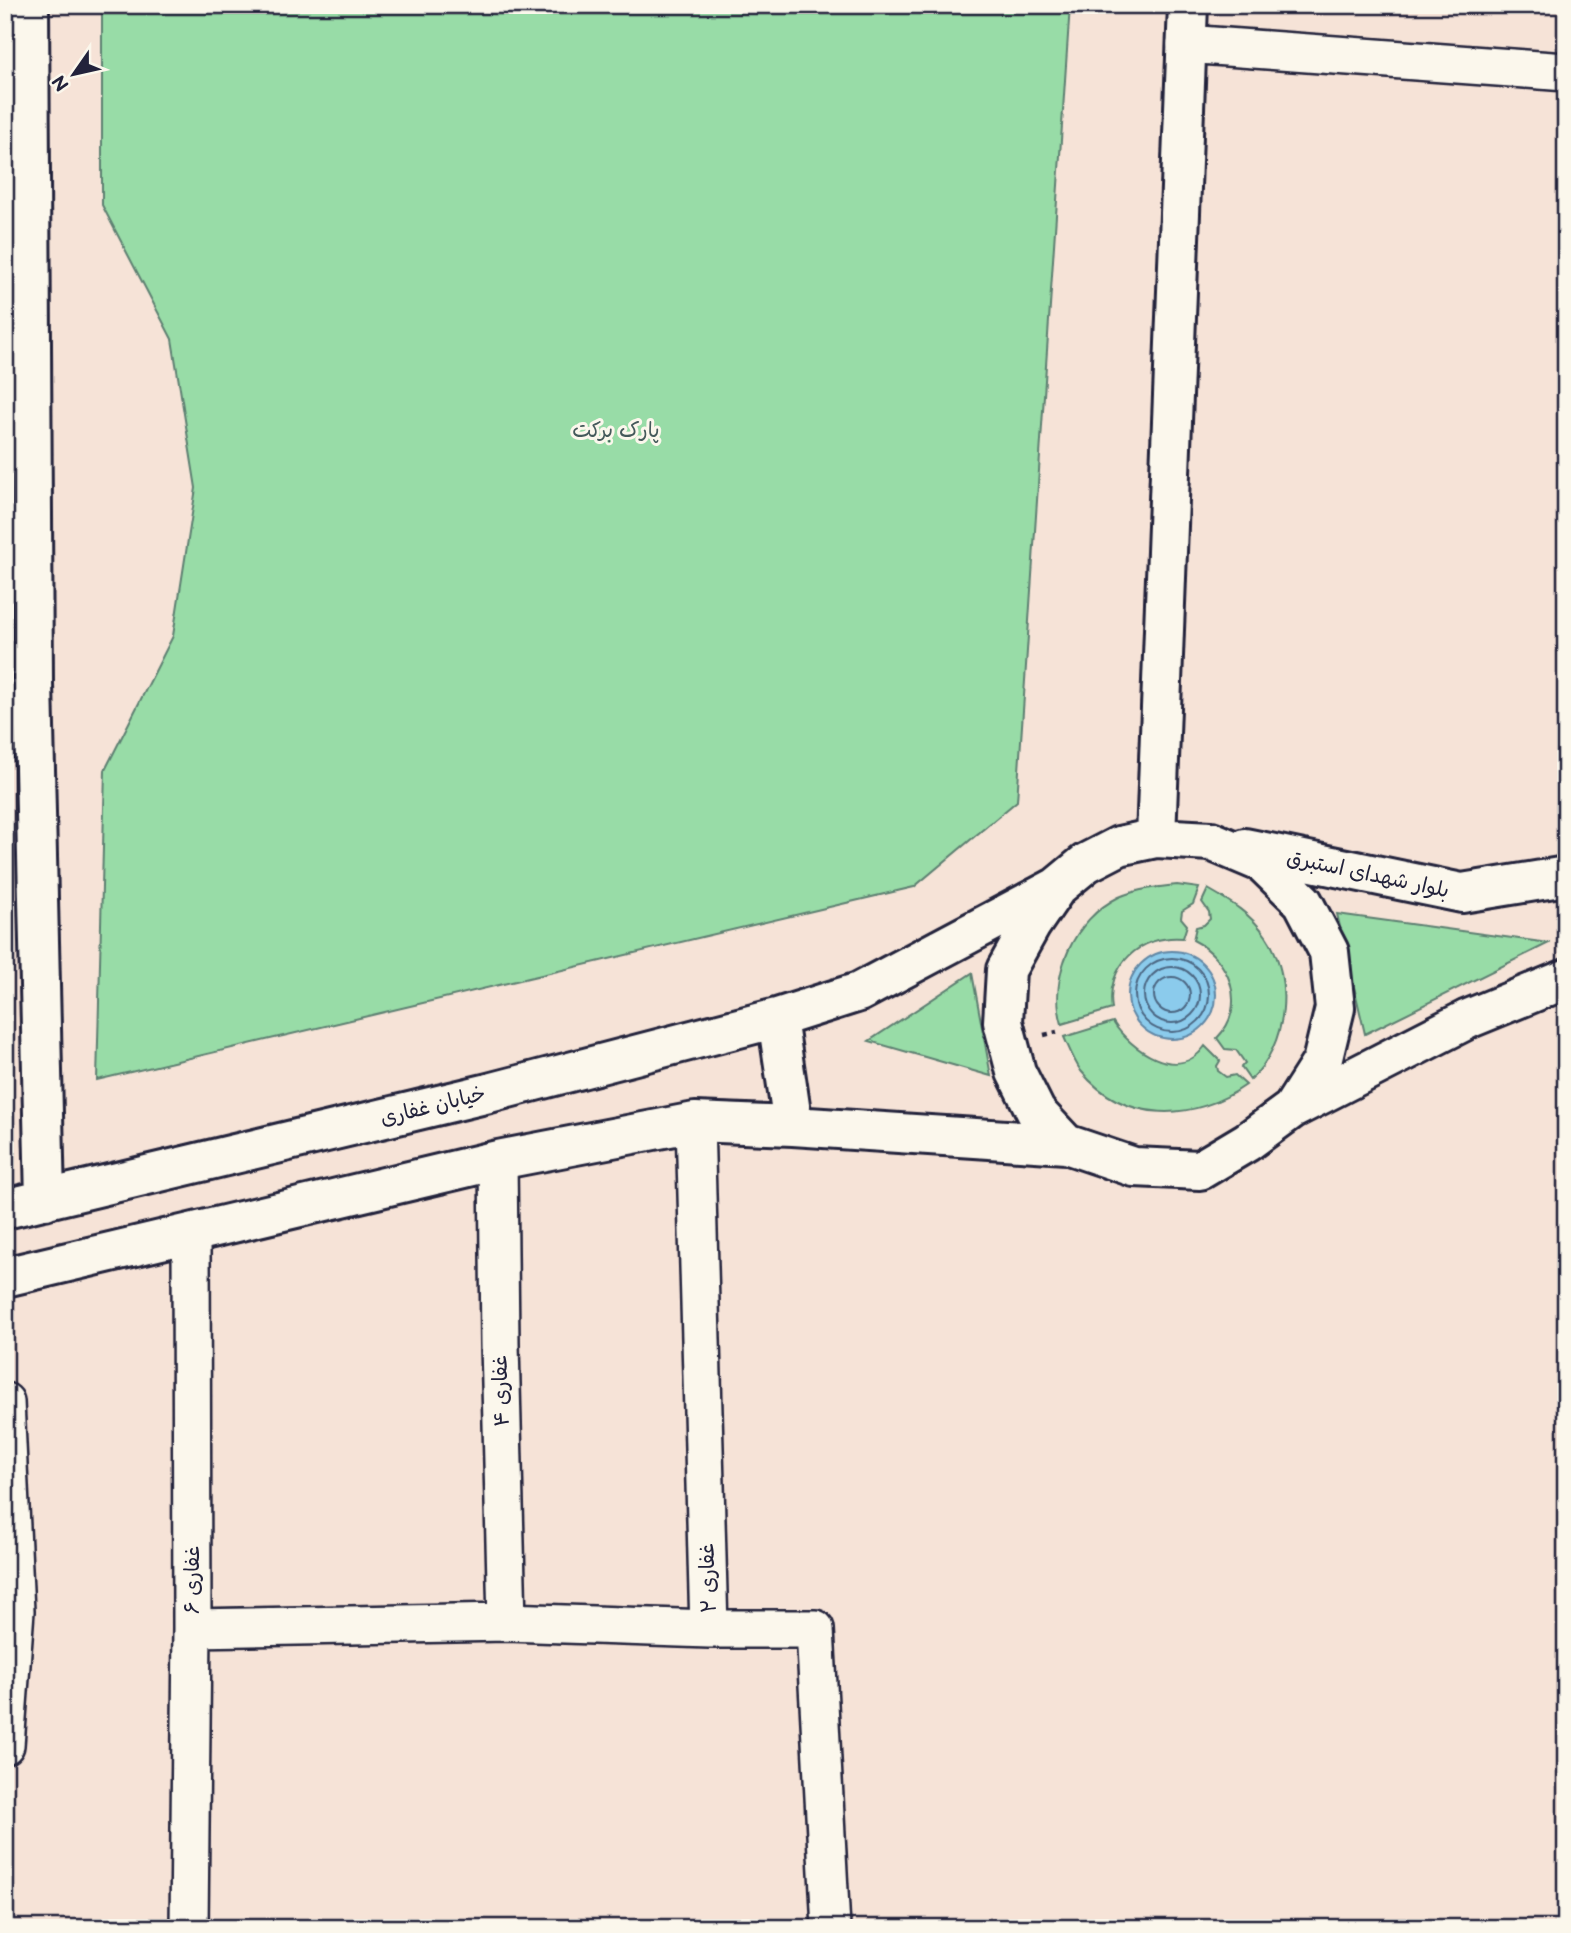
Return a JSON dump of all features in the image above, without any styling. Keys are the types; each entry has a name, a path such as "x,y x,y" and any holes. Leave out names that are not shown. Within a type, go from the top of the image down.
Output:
{"street":[{"path":"29,5 18,308 19,684 46,1200"},
{"path":"1156,838 1188,5"},
{"path":"1186,44 1566,72"},
{"path":"1066,1144 1036,1112 1016,1072 1003,1022 1006,970 1031,925 1058,887 1086,863 1119,846 1156,838 1211,841 1263,863 1303,902 1329,952 1335,1008 1322,1062 1292,1109"},
{"name":"بلوار شهدای استبرق","path":"1211,841 1462,893 1566,876"},
{"name":"خیابان غفاری","path":"5,1209 489,1093 777,1018 859,992 1058,887"},
{"path":"5,1277 498,1160 695,1122 1066,1144 1134,1167 1200,1170 1247,1142 1292,1109 1468,1019 1566,979"},
{"path":"777,1018 793,1126"},
{"name":"غفاری ۲","path":"695,1122 709,1629 814,1629 831,1928"},
{"name":"غفاری ۴","path":"498,1160 499,1344 507,1622"},
{"name":"غفاری ۶","path":"189,1928 192,1628 191,1233"},
{"path":"5,1402 15,1611 5,1745"},
{"path":"192,1628 507,1622 709,1629"}],"green space":[{"name":"پارک برکت","path":"102,5 1070,5 1017,801 914,887 97,1080 105,770 173,636 196,488 172,339 102,205"},
{"path":"1177,885 1199,888 1193,904 1182,911 1181,918 1187,925 1183,938 1153,941 1140,947 1120,967 1114,979 1112,1009 1062,1024 1059,987 1062,969 1077,934 1089,919 1119,897 1140,890"},
{"path":"1208,889 1254,921 1266,936 1281,971 1283,1011 1279,1030 1263,1066 1250,1080 1241,1067 1245,1063 1236,1050 1225,1049 1217,1038 1227,1025 1232,1012 1233,998 1225,970 1206,948 1193,940 1196,927 1204,925 1210,919 1202,902"},
{"path":"1337,914 1549,943 1365,1034"},
{"path":"972,973 991,1076 869,1041"},
{"path":"1113,1022 1142,1051 1169,1062 1182,1062 1194,1057 1205,1046 1220,1061 1218,1071 1226,1077 1235,1075 1246,1085 1204,1106 1182,1111 1160,1112 1118,1101 1098,1088 1081,1071 1064,1037"}],"water":[{"path":"1172,951 1197,958 1209,970 1216,995 1209,1020 1197,1032 1172,1039 1147,1032 1135,1020 1128,995 1135,970 1147,958"}]}
